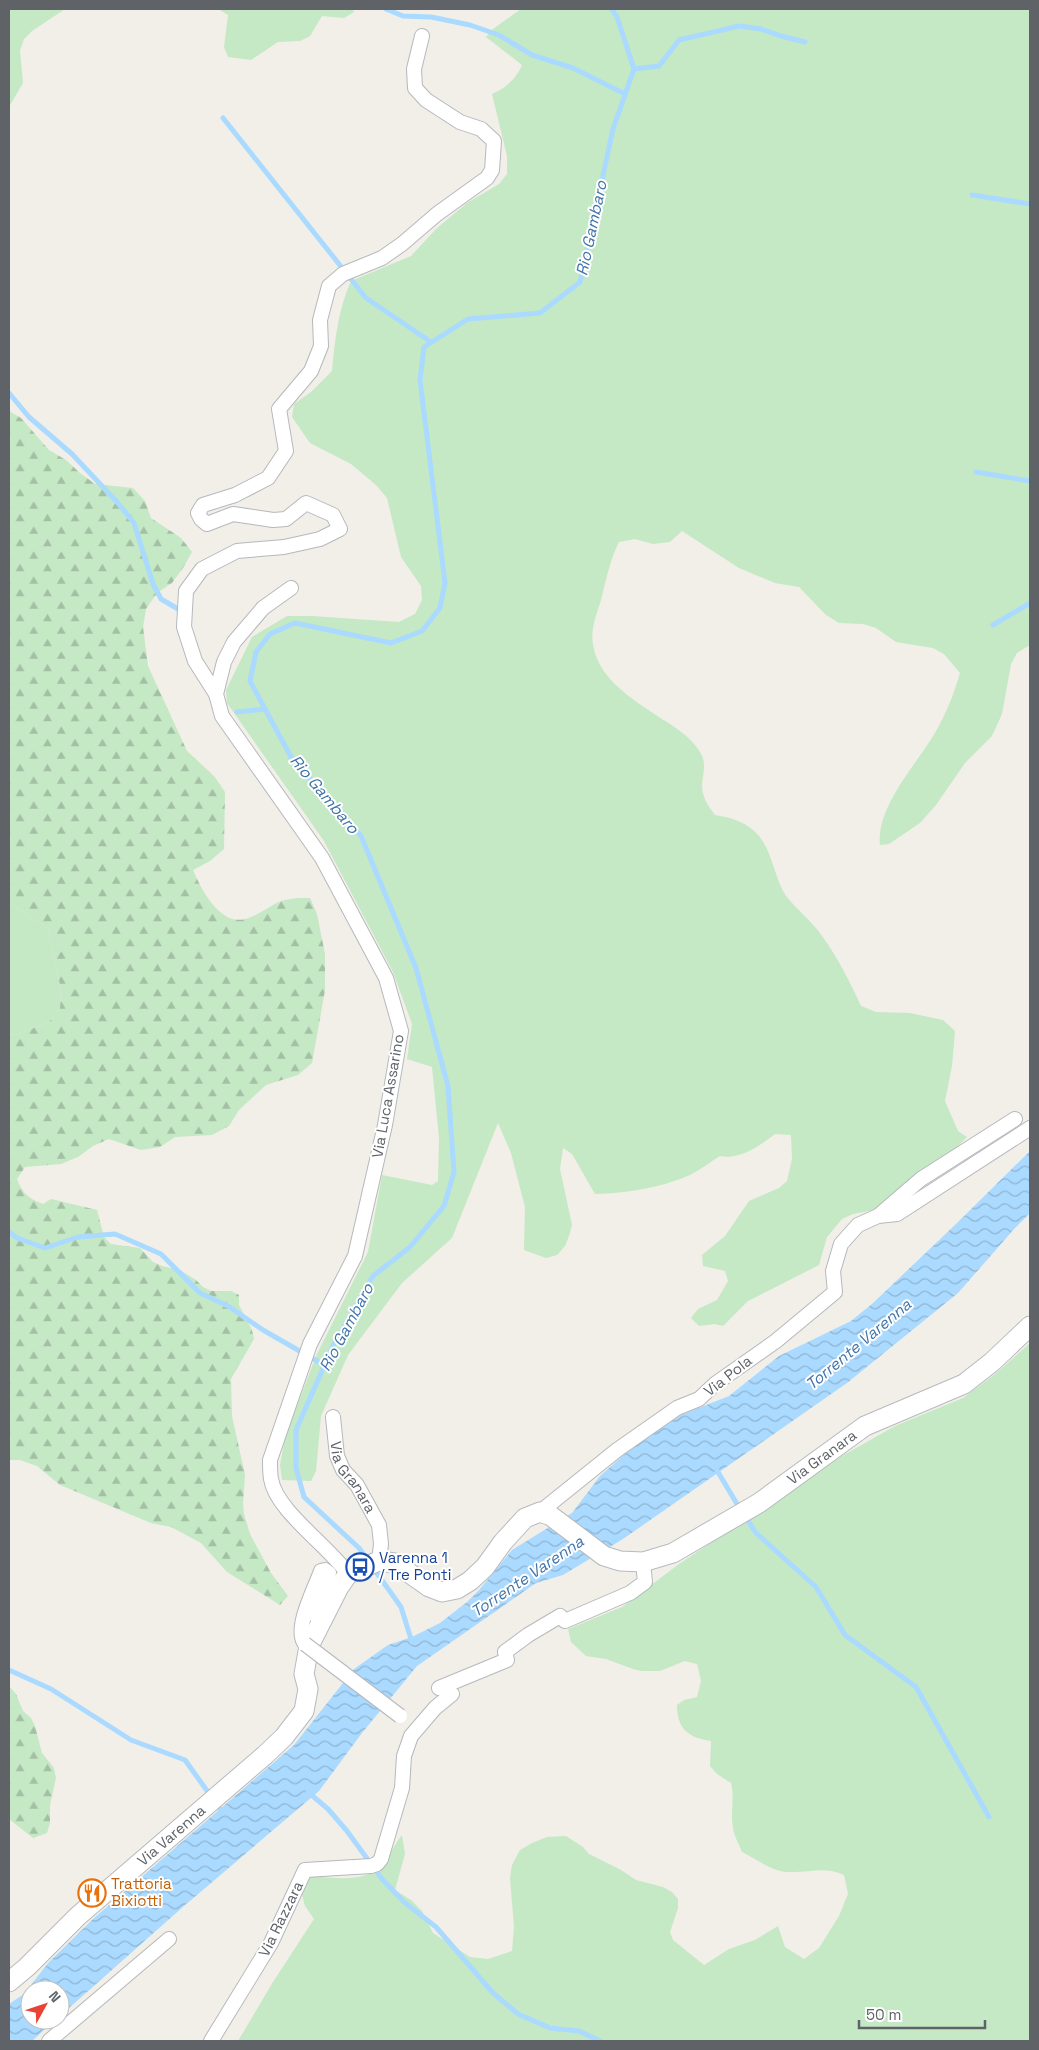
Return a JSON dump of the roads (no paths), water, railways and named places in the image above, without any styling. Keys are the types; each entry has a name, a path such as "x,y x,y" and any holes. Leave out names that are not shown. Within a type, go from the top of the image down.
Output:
{"street":[{"name":"Via Luca Assarino","path":"351,1573 290,1513 276,1496 270,1480 270,1460 310,1344 355,1256 385,1125 401,1031 386,978 322,858 222,716 216,694 195,661 184,627 186,591 202,569 237,551 284,547 320,539 340,529 333,515 306,503 286,519 233,514 206,524 201,520 198,513 203,505 235,495 268,478 286,452 279,408 311,371 321,346 320,320 329,286 343,274 382,258 402,244 437,214 487,178 492,170 494,140 481,129 460,122 426,100 415,88 414,69 422,36"},
{"path":"216,694 224,662 234,642 263,608 291,588"},
{"name":"Via Pola","path":"878,1216 922,1179 1015,1119"},
{"name":"Via Pola","path":"545,1514 632,1439 677,1408 699,1399 715,1384 776,1341 835,1292 833,1271 842,1244 858,1224 878,1216 897,1214 1030,1128"},
{"name":"Via Granara","path":"545,1514 604,1556 620,1561 643,1562 673,1553 759,1503 865,1426 964,1384 992,1362 1030,1326"},
{"name":"Via Granara","path":"333,1417 337,1456 343,1470 357,1485 379,1525 381,1544 379,1561"},
{"path":"351,1573 379,1561 395,1563 429,1587 442,1592 457,1589 470,1581 484,1568 503,1542 525,1518 545,1514"},
{"name":"Via Razzara","path":"212,2041 271,1943 305,1870 371,1866 377,1864 381,1859 402,1788 404,1756 411,1736 420,1731 446,1691 507,1660 505,1652 528,1635 560,1616 565,1621 630,1593 645,1582 643,1562"},
{"path":"321,1622 315,1613 329,1572 325,1570 321,1571 301,1627 302,1638 305,1644 420,1731"},
{"name":"Via Varenna","path":"9,1982 27,1967 78,1916 284,1737 304,1711 308,1689 304,1674 309,1646 338,1587 351,1573"},
{"path":"49,2041 169,1939"}],"water":[{"name":"Torrente Varenna","path":"1030,1151 1030,1213 958,1293 847,1383 623,1539 563,1575 536,1583 417,1666 362,1733 319,1791 184,1906 70,2007 70,1980 35,1980 48,1963 94,1918 294,1745 354,1669 388,1645 412,1637 440,1623 467,1602 512,1550 572,1513 600,1476 646,1435 681,1415 729,1396 779,1356 851,1321 872,1304"},
{"path":"20,1997 20,2030 44,2030 32,2041 9,2041 9,2004"}],"waterway":[{"path":"386,9 403,16 431,17 470,25 499,35 532,55 573,68 625,94"},
{"name":"Rio Gambaro","path":"412,1642 401,1607 359,1548 304,1497 296,1468 296,1430 333,1346 373,1276 410,1247 444,1206 454,1172 448,1086 416,968 361,836 291,757 250,681 256,652 270,634 295,623 391,643 422,631 440,608 445,583 420,380 424,347 468,319 540,313 580,282 613,129 634,69 617,17 612,9"},
{"path":"634,69 659,66 679,40 739,26 761,29 805,42"},
{"path":"223,118 366,298 431,342"},
{"path":"972,195 1030,204"},
{"path":"9,393 29,417 72,454 134,523 153,584 161,599 178,609"},
{"path":"976,472 1030,481"},
{"path":"993,625 1030,603"},
{"path":"237,712 265,709"},
{"path":"9,1232 17,1238 45,1248 78,1237 115,1234 161,1254 200,1293 228,1306 263,1330 324,1365"},
{"path":"715,1467 740,1509"},
{"path":"745,1516 756,1533 816,1587 845,1635 916,1687 989,1817"},
{"path":"9,1670 51,1689 131,1740 185,1760 223,1813"},
{"path":"308,1792 328,1809 347,1831 382,1879 404,1902 436,1927 493,1993 518,2014 550,2028 579,2031 600,2041"}],"place":[{"name":"Varenna 1 / Tre Ponti","path":"360,1567"},
{"name":"Trattoria Bixiotti","path":"92,1893"}]}
